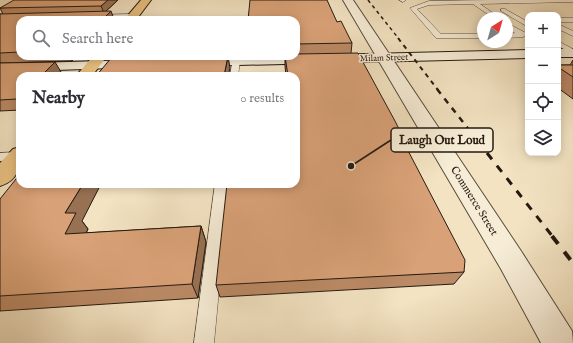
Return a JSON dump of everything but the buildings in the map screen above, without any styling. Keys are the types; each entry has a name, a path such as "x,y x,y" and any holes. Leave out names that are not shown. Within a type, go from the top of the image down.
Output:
{"main road":[{"path":"133,16 146,0"},
{"path":"0,178 13,156"}],"street":[{"name":"Commerce Street","path":"348,0 385,58 391,71 511,260 560,343"},
{"path":"561,53 573,52"},
{"name":"Milam Street","path":"300,60 525,54"},
{"name":"Milam Street","path":"189,63 286,60"},
{"path":"0,68 150,64"}],"lane":[{"path":"477,36 439,36 413,8 429,3 573,0"},
{"path":"474,2 488,12"},
{"path":"519,10 503,10 525,23"},
{"path":"561,20 573,20"},
{"path":"513,28 523,35 513,36"},
{"path":"561,28 573,34"},
{"path":"561,45 573,52"},
{"path":"235,72 236,61"},
{"path":"204,343 222,188"}],"railway":[{"path":"368,0 399,39"},
{"path":"398,38 438,90"},
{"path":"437,89 488,154"},
{"path":"487,153 553,237"},
{"path":"552,236 573,263"}],"place":[{"name":"Laugh Out Loud","path":"351,166"}]}
